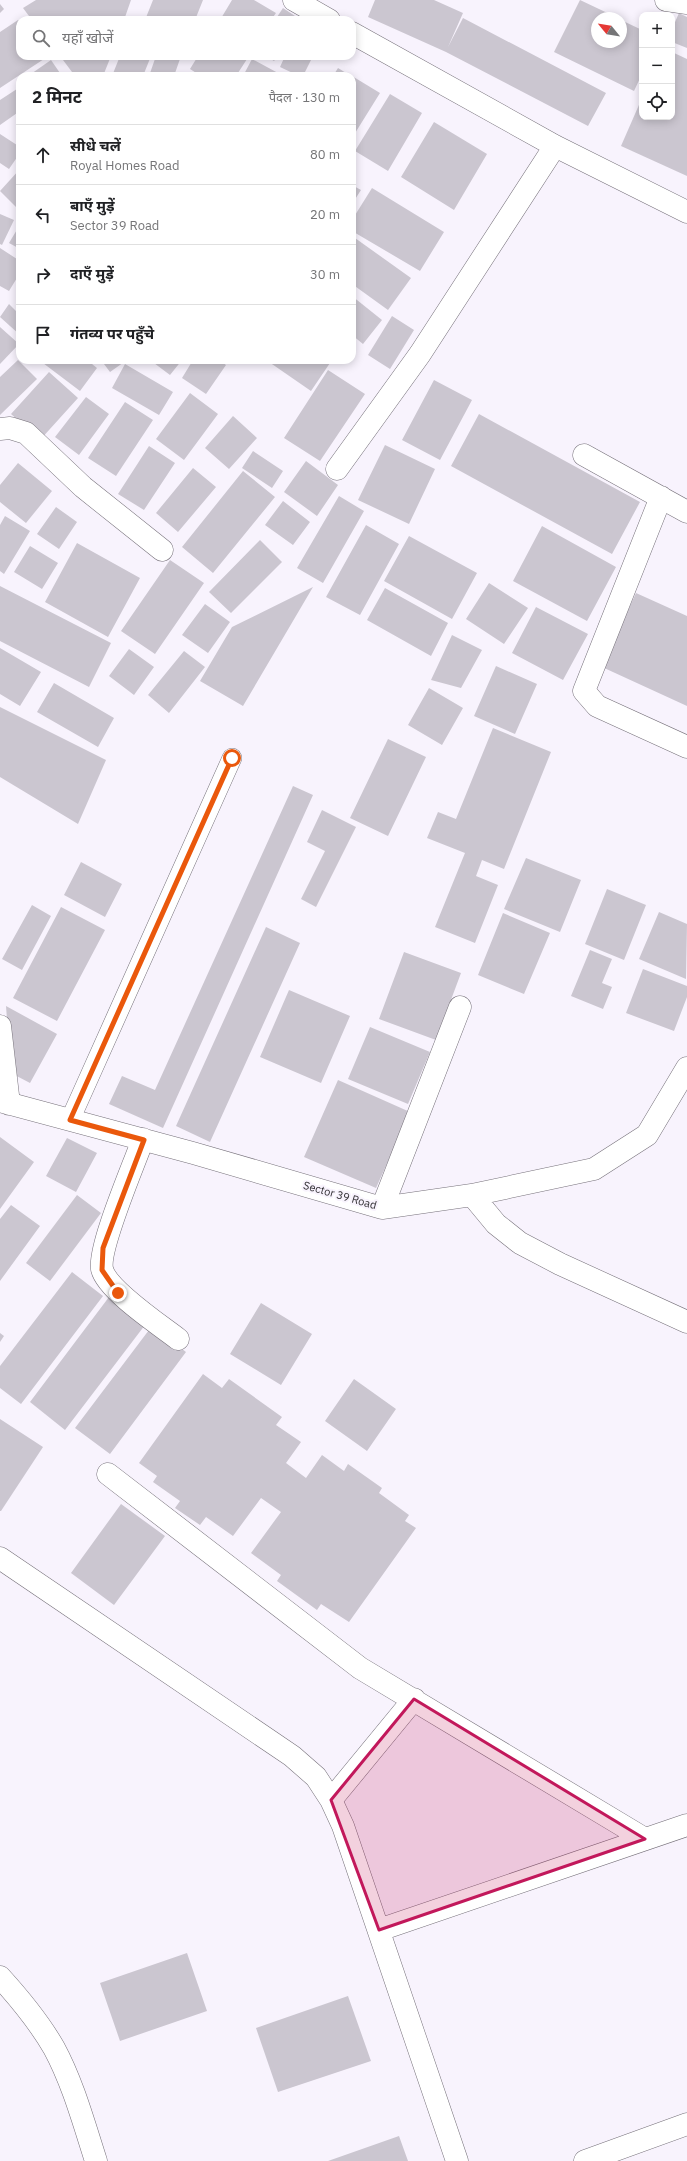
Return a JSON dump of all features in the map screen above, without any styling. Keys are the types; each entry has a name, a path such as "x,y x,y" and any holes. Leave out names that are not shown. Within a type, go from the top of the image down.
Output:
{"street":[{"path":"294,0 322,16"},
{"path":"356,35 555,146 687,212"},
{"path":"337,469 420,354 555,146"},
{"path":"0,429 10,428 26,433 83,486 162,550"},
{"path":"584,455 687,512"},
{"path":"661,497 584,691 597,706 687,747"},
{"path":"382,1208 460,1007"},
{"path":"0,1026 4,1103"},
{"name":"Sector 39 Road","path":"4,1103 144,1140 382,1208 472,1196 594,1169 647,1135 687,1068"},
{"path":"144,1140 103,1248 102,1270 118,1293 178,1339"},
{"path":"472,1196 496,1224 520,1243 560,1264 687,1322"},
{"path":"108,1474 360,1668 414,1699 645,1839"},
{"path":"0,1558 292,1756 316,1777 331,1800 343,1826 457,2161"},
{"path":"331,1800 414,1699"},
{"path":"379,1930 687,1825"},
{"path":"0,1977 25,2005 54,2049 77,2103 96,2161"},
{"path":"585,2161 687,2124"}],"lane":[{"path":"70,1120 232,758"}],"highlighted area":[{"path":"414,1699 645,1839 379,1930 331,1800"}],"building":[{"path":"36,0 131,0 125,16 29,16 23,8"},
{"path":"153,0 203,0 197,16 147,16"},
{"path":"232,0 254,0 276,13 274,16 222,16"},
{"path":"375,0 434,0 463,13 448,47 463,18 606,93 588,126 446,52 368,17"},
{"path":"580,0 605,12 591,12 591,48 627,48 627,23 639,29 639,80 634,91 554,52"},
{"path":"0,4 4,9 0,13"},
{"path":"283,8 295,16 278,16"},
{"path":"679,13 687,17 687,48 675,43 675,22"},
{"path":"16,21 16,60 42,60 24,72 16,72 16,77 0,88 0,32"},
{"path":"675,53 687,59 687,176 621,146 639,105 639,120 675,120"},
{"path":"51,60 59,72 34,72"},
{"path":"63,60 109,60 105,72 72,72"},
{"path":"118,60 149,60 145,72 114,72"},
{"path":"155,60 180,60 175,72 150,72"},
{"path":"196,60 246,60 239,72 195,72 190,69"},
{"path":"251,60 254,60 276,72 245,72"},
{"path":"283,60 311,60 305,72 291,72 280,67"},
{"path":"338,68 344,72 336,72"},
{"path":"356,78 380,93 356,132"},
{"path":"16,90 16,114 0,125 0,100"},
{"path":"390,94 422,113 388,171 356,152"},
{"path":"434,122 487,154 454,210 401,177"},
{"path":"0,134 16,144 16,159 9,169 0,163"},
{"path":"16,173 16,207 0,191"},
{"path":"356,187 361,190 356,198"},
{"path":"372,188 444,232 420,271 356,233 356,214"},
{"path":"0,214 14,220 2,245 0,244"},
{"path":"16,231 16,247 9,243"},
{"path":"356,239 411,278 388,310 356,287"},
{"path":"0,248 16,258 16,280 9,291 0,286"},
{"path":"356,299 382,320 363,344 356,338"},
{"path":"9,304 16,311 16,331 0,317"},
{"path":"392,316 414,330 390,369 368,355"},
{"path":"0,327 16,341 16,347 0,364"},
{"path":"16,362 16,364 22,364 37,379 0,415 0,377"},
{"path":"44,364 92,364 97,368 80,391"},
{"path":"104,364 121,364 110,372"},
{"path":"125,364 173,392 159,415 112,388"},
{"path":"155,364 179,364 170,375"},
{"path":"191,364 226,365 206,394 182,378"},
{"path":"272,364 329,364 311,391"},
{"path":"328,370 365,394 320,461 284,438"},
{"path":"49,372 78,398 40,440 11,414"},
{"path":"434,380 472,400 440,460 402,440"},
{"path":"190,393 218,414 184,460 156,439"},
{"path":"86,397 109,414 79,455 55,437"},
{"path":"125,402 153,420 116,476 88,458"},
{"path":"479,414 640,502 612,554 451,466"},
{"path":"233,416 257,438 229,469 205,448"},
{"path":"385,445 435,469 409,524 358,500"},
{"path":"149,446 175,463 144,510 118,494"},
{"path":"253,451 283,471 272,488 242,468"},
{"path":"306,461 338,485 317,516 284,492"},
{"path":"18,463 52,491 26,523 0,502 0,485"},
{"path":"193,468 216,487 178,532 156,513"},
{"path":"243,471 275,497 213,573 182,547"},
{"path":"339,496 364,511 323,583 297,568"},
{"path":"283,501 310,522 293,545 265,525"},
{"path":"56,507 77,522 59,549 37,534"},
{"path":"5,516 30,531 4,574 0,571 0,525"},
{"path":"366,525 399,544 360,615 326,597"},
{"path":"542,526 616,567 587,621 513,581"},
{"path":"409,536 477,573 452,619 384,581"},
{"path":"260,540 282,562 231,613 209,592"},
{"path":"77,543 140,578 108,637 45,602"},
{"path":"30,546 58,563 42,589 14,572"},
{"path":"170,560 204,583 155,654 121,631"},
{"path":"489,583 528,608 504,644 466,619"},
{"path":"0,586 111,643 89,687 0,641"},
{"path":"313,587 243,706 200,681 232,627"},
{"path":"385,588 448,623 431,656 367,620"},
{"path":"636,593 687,616 687,706 602,667"},
{"path":"205,604 230,622 208,653 182,635"},
{"path":"536,607 588,634 563,680 512,653"},
{"path":"452,635 482,650 461,688 431,680"},
{"path":"0,648 41,672 20,706 0,694"},
{"path":"129,649 154,667 134,695 109,676"},
{"path":"184,651 205,667 169,713 148,695"},
{"path":"496,666 537,684 515,734 474,716"},
{"path":"54,683 114,718 98,747 37,712"},
{"path":"429,688 463,708 442,745 408,725"},
{"path":"0,707 106,760 78,824 0,777"},
{"path":"493,728 551,752 504,869 482,860 476,876 498,885 475,943 435,927 465,853 427,838 438,812 456,819"},
{"path":"388,739 426,757 388,836 350,818"},
{"path":"293,786 313,795 163,1128 109,1104 122,1076 155,1090"},
{"path":"322,810 356,827 316,907 301,899 325,851 307,842"},
{"path":"526,858 581,880 560,932 504,909"},
{"path":"81,862 122,884 105,917 64,895"},
{"path":"607,889 646,905 624,960 585,944"},
{"path":"32,905 51,916 22,970 2,959"},
{"path":"61,907 105,930 57,1021 13,998"},
{"path":"659,912 687,924 686,979 639,959"},
{"path":"503,913 550,933 524,994 478,975"},
{"path":"266,927 300,943 210,1142 176,1126"},
{"path":"590,950 612,959 602,983 612,987 603,1009 571,996"},
{"path":"404,952 461,973 436,1040 379,1019"},
{"path":"643,969 687,986 687,997 674,1031 626,1013"},
{"path":"289,990 350,1016 321,1083 260,1057"},
{"path":"6,1006 57,1034 30,1083 11,1073"},
{"path":"370,1027 430,1052 408,1104 348,1079"},
{"path":"338,1080 410,1112 376,1188 304,1157"},
{"path":"0,1137 34,1162 0,1209"},
{"path":"67,1138 97,1153 76,1192 46,1176"},
{"path":"77,1195 101,1213 50,1281 26,1263"},
{"path":"11,1205 40,1226 0,1281 0,1219"},
{"path":"72,1272 103,1296 21,1404 0,1388 0,1366"},
{"path":"109,1297 145,1325 65,1430 30,1402"},
{"path":"261,1303 312,1334 281,1385 230,1354"},
{"path":"152,1326 186,1352 110,1454 75,1428"},
{"path":"0,1333 4,1336 0,1342"},
{"path":"203,1374 222,1388 229,1379 282,1417 276,1425 301,1442 286,1463 306,1478 322,1455 344,1471 348,1464 382,1488 379,1493 409,1515 405,1521 416,1528 349,1622 321,1604 317,1610 277,1581 281,1575 251,1553 281,1512 261,1498 233,1536 206,1517 200,1525 175,1508 180,1501 153,1482 157,1476 139,1463"},
{"path":"354,1379 396,1409 367,1451 325,1421"},
{"path":"0,1419 43,1447 1,1511 0,1511"},
{"path":"121,1504 165,1536 114,1605 71,1573"},
{"path":"187,1953 207,2011 120,2041 100,1983"},
{"path":"348,1996 371,2061 278,2092 256,2028"},
{"path":"399,2136 408,2161 328,2161"}],"route":[{"path":"118,1293 102,1270 103,1248 144,1140 70,1120 232,758"}]}
